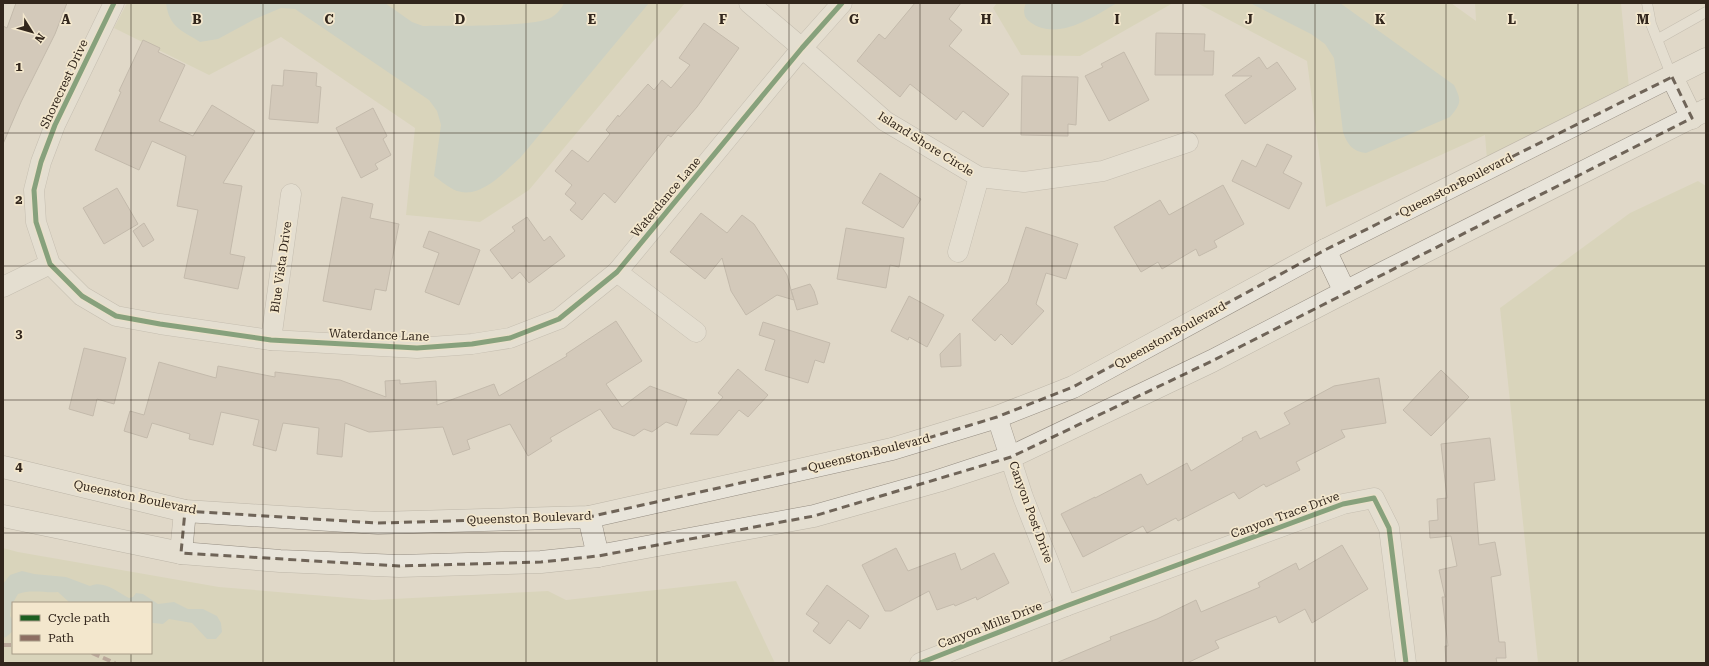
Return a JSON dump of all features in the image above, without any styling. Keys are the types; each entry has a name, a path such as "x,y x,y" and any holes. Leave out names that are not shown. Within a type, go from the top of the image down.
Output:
{"main road":[{"name":"Queenston Boulevard","path":"3,467 184,511 378,523 589,517 892,449 998,417 1073,387 1325,250 1706,59"},
{"path":"3,516 181,553 280,561 398,566 541,562 598,556 814,516 938,481 1011,458 1212,361 1345,292 1699,114 1672,77"},
{"path":"1325,250 1345,292"},
{"path":"181,553 184,511"},
{"path":"589,517 598,556"}],"street":[{"name":"Shorecrest Drive","path":"36,222 34,190 41,162 55,126 114,3"},
{"name":"Island Shore Circle","path":"749,3 885,121 979,177 1024,182 1103,171 1188,142"},
{"name":"Waterdance Lane","path":"36,222 50,264 82,296 116,316 271,340 417,348 472,344 510,338 559,319 617,272 802,48 842,3"},
{"path":"958,252 979,177"},
{"name":"Blue Vista Drive","path":"271,340 291,194"},
{"path":"3,287 50,264"},
{"path":"617,272 696,332"},
{"name":"Canyon Post Drive","path":"998,417 1022,497 1066,606"},
{"name":"Canyon Trace Drive","path":"1066,606 1343,504 1374,498 1389,528 1406,663"},
{"name":"Canyon Mills Drive","path":"920,663 1066,606"}],"lane":[{"path":"1647,3 1651,24 1672,77"},
{"path":"1658,39 1706,12"}],"highlighted area":[{"path":"1672,77 1692,118 1212,361 1011,457 814,516 598,556 541,562 399,566 181,553 185,511 378,523 589,517 892,449 997,417 1073,387 1325,250"}],"shaded area":[{"path":"127,3 685,3 529,190 480,222 406,215 415,128 281,37 209,75 114,28"},
{"path":"166,3 385,3 412,22 423,26 491,25 543,21 556,14 564,3 649,3 520,158 492,183 475,191 466,192 454,190 434,176 441,125 437,111 429,100 295,9 281,8 255,19 218,39 200,42 182,31 173,23"},
{"path":"997,3 1173,3 1080,56 1021,55 993,8"},
{"path":"1026,3 1117,3 1097,15 1075,25 1052,29 1041,28 1026,18 1024,8"},
{"path":"1197,3 1451,3 1476,21 1475,3 1621,3 1629,88 1487,160 1485,135 1326,207 1307,61"},
{"path":"1250,3 1340,3 1454,85 1459,99 1456,109 1450,117 1366,153 1357,151 1351,147 1343,132 1334,58 1325,44 1311,34"},
{"path":"1698,181 1706,186 1706,663 1538,663 1500,308 1630,213"},
{"path":"3,548 18,552 219,587 373,600 548,591 566,600 736,581 775,663 3,663"},
{"path":"22,571 34,574 66,577 90,586 100,584 129,598 133,597 136,593 143,594 158,604 174,602 188,609 203,609 217,616 221,623 222,632 216,639 207,639 192,623 169,619 163,624 153,623 152,602 69,602 58,592 33,591 18,594 12,602 10,616 12,619 12,632 3,638 3,584 10,575"}],"building":[{"path":"16,3 67,3 55,34 21,102 3,144 3,26 7,28"},
{"path":"915,3 961,3 949,19 962,30 949,46 1009,94 983,127 963,111 956,120 910,84 900,97 857,61 879,34 885,39"},
{"path":"704,23 739,48 697,107 671,137 668,135 615,203 604,193 582,220 570,210 576,203 565,194 572,185 555,171 572,150 588,162 610,134 606,130 618,115 619,117 648,84 654,90 662,80 671,88 690,65 679,58"},
{"path":"1156,33 1205,34 1204,51 1214,51 1213,75 1155,75"},
{"path":"143,40 160,48 158,52 185,65 159,121 193,136 212,105 255,131 223,183 242,186 230,254 245,257 238,289 184,278 198,210 177,206 186,156 152,141 139,170 95,150 121,92 119,91"},
{"path":"1124,52 1149,100 1109,121 1085,76 1103,67 1101,64"},
{"path":"1259,57 1267,69 1277,62 1296,89 1245,124 1225,95 1252,76 1232,76"},
{"path":"284,70 317,73 316,86 321,87 318,123 269,119 272,85 283,86"},
{"path":"1022,76 1078,77 1076,125 1068,124 1068,136 1021,135"},
{"path":"373,108 387,136 383,139 391,155 375,164 378,169 361,178 336,128"},
{"path":"1267,144 1292,156 1283,173 1302,183 1289,209 1232,181 1242,160 1256,167"},
{"path":"880,173 921,199 903,228 862,203"},
{"path":"1223,185 1244,224 1214,241 1217,247 1199,256 1196,249 1162,269 1158,262 1141,272 1114,227 1160,200 1169,215"},
{"path":"117,188 138,224 104,244 83,208"},
{"path":"342,197 373,204 370,218 399,224 386,291 375,289 371,310 323,301"},
{"path":"701,213 727,233 742,215 754,224 787,275 791,290 810,284 818,304 797,310 794,300 777,295 746,315 731,291 722,258 705,279 670,252"},
{"path":"527,217 544,241 550,236 565,256 529,283 520,272 512,279 490,250 515,231 512,227"},
{"path":"144,223 154,240 143,247 133,231"},
{"path":"1026,227 1078,244 1066,279 1046,273 1036,304 1044,311 1012,345 1001,334 995,341 972,320 1008,282"},
{"path":"846,228 904,238 899,267 890,265 886,288 837,279"},
{"path":"429,231 480,250 459,305 425,292 439,253 423,247"},
{"path":"909,296 944,315 927,347 909,337 908,340 891,331"},
{"path":"616,321 642,361 606,384 622,407 650,386 687,400 677,426 666,422 652,432 644,429 634,436 613,428 600,409 550,438 552,441 528,456 510,424 467,440 470,449 453,455 443,427 369,432 345,423 342,457 317,454 319,428 283,423 276,451 253,445 259,420 221,412 213,445 189,439 190,434 152,423 147,438 124,431 130,411 144,415 159,362 216,378 218,366 275,377 275,372 340,380 386,397 385,381 400,380 400,384 436,381 437,405 494,384 499,396 567,356 566,354"},
{"path":"763,322 830,343 824,363 815,360 808,383 765,370 775,340 759,335"},
{"path":"960,333 961,366 941,367 940,354"},
{"path":"84,348 126,358 114,404 97,399 93,416 69,409"},
{"path":"738,369 768,395 748,417 739,410 718,435 690,434 723,397 718,393"},
{"path":"1441,370 1469,397 1431,436 1403,410"},
{"path":"1379,378 1386,423 1341,430 1345,437 1296,462 1300,470 1266,487 1264,484 1239,499 1234,492 1178,521 1176,518 1147,533 1143,526 1083,557 1061,514 1141,474 1147,485 1187,463 1191,471 1243,440 1242,438 1256,431 1260,439 1290,424 1284,413 1334,386"},
{"path":"1490,438 1495,480 1474,483 1479,545 1495,542 1501,575 1491,577 1499,642 1505,642 1506,658 1496,658 1497,663 1446,663 1445,646 1448,646 1442,597 1445,597 1439,570 1457,566 1451,536 1430,538 1429,521 1438,520 1437,499 1447,498 1441,444"},
{"path":"1342,545 1368,589 1312,623 1305,609 1279,623 1276,616 1215,641 1219,648 1187,663 1056,663 1111,640 1110,637 1157,619 1196,600 1201,612 1260,587 1258,583 1296,563 1299,570"},
{"path":"896,548 908,571 955,553 961,570 994,553 1009,583 977,600 976,597 955,606 954,604 937,610 929,591 891,611 885,611 862,565"},
{"path":"827,585 869,616 860,629 848,620 830,644 813,631 819,623 806,614"}],"marked path":[{"path":"3,645 12,645"},
{"path":"94,654 115,663"}],"cycle path":[{"path":"114,3 55,125 41,162 34,190 36,222 50,264 82,296 116,316 271,340 417,348 472,344 510,338 559,319 617,272 802,48 842,3"},
{"path":"920,663 1066,606 1343,504 1374,498 1389,528 1406,663"}]}
